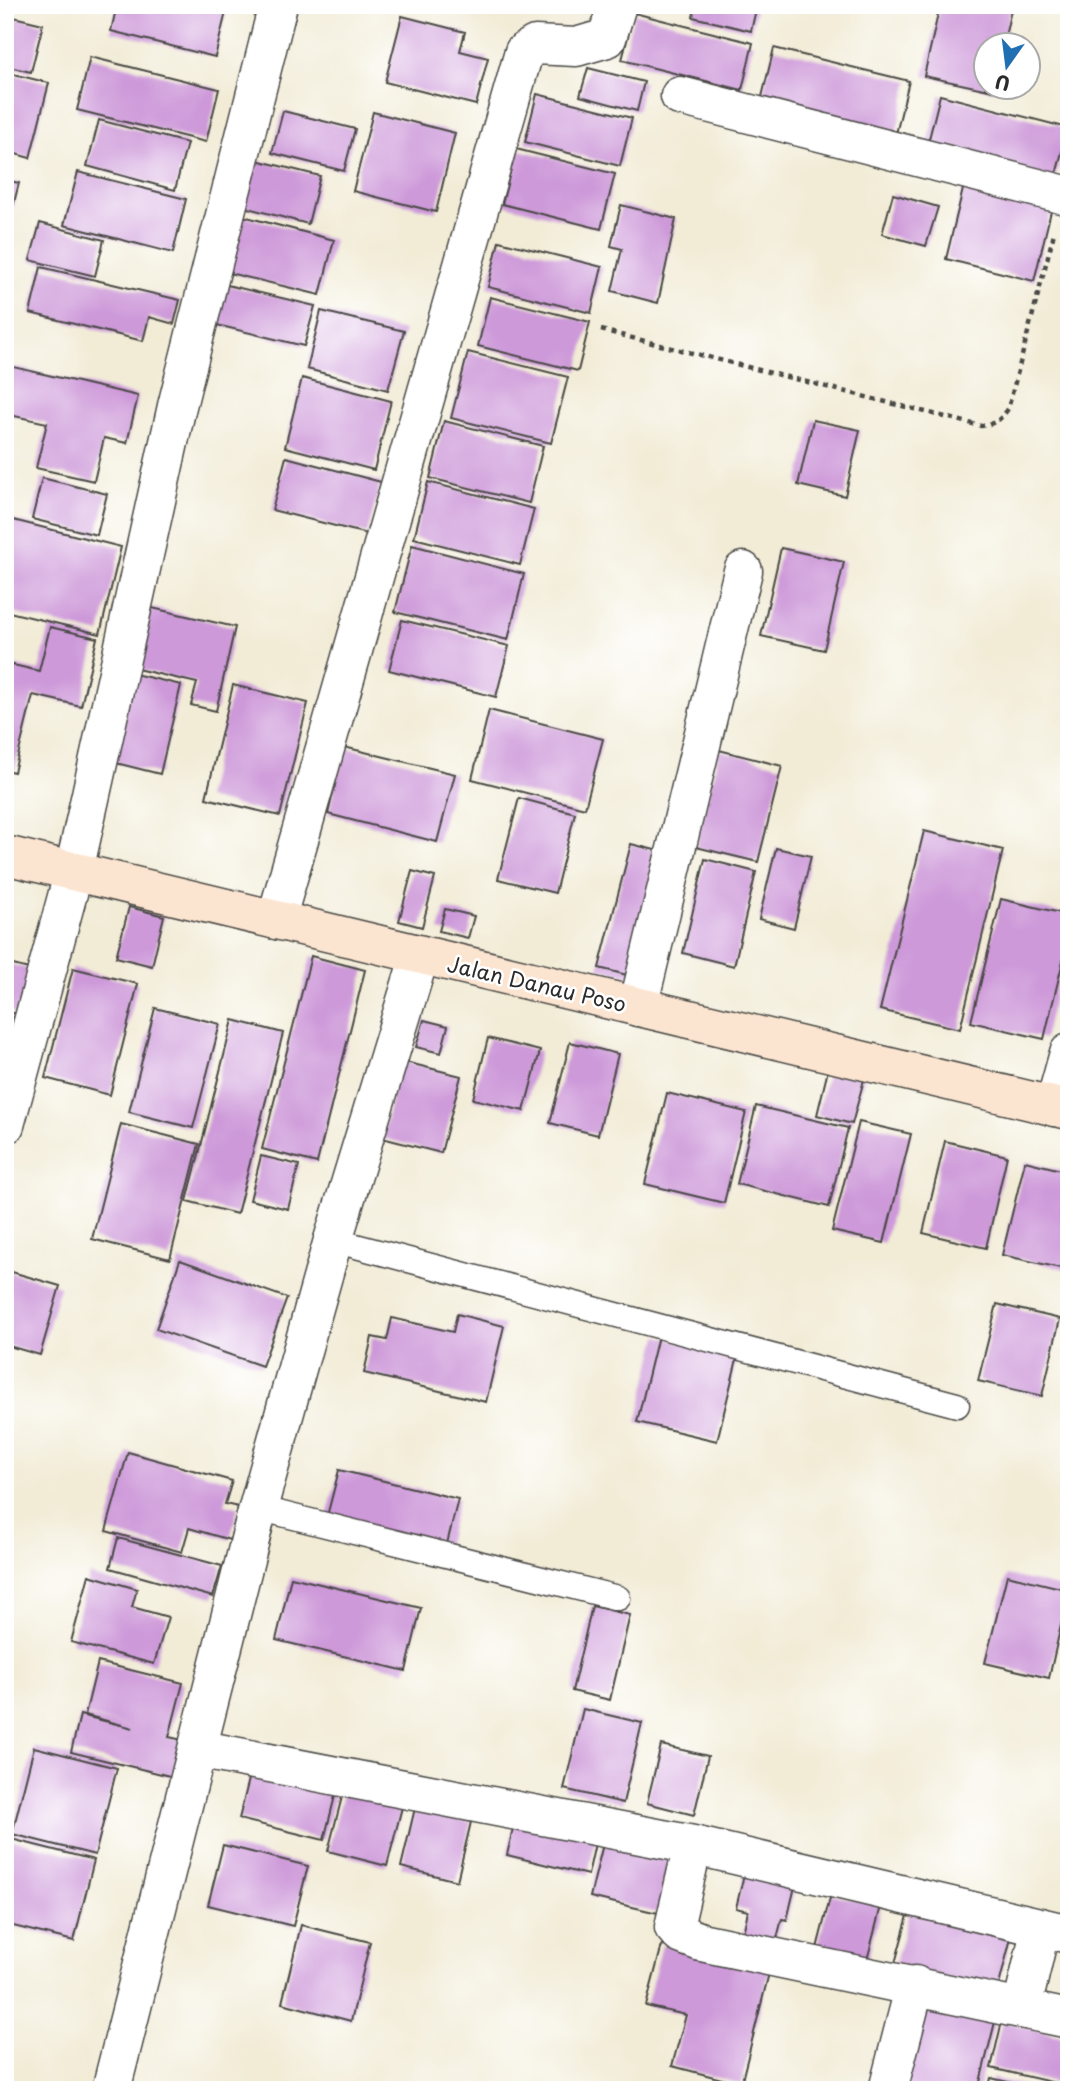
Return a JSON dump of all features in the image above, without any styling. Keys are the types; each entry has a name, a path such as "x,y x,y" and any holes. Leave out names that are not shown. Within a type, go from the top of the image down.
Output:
{"street":[{"path":"5,1125 74,871 177,406 278,5"},
{"path":"276,920 524,52 535,45 576,47 607,38 617,5"},
{"path":"680,96 1066,196"},
{"path":"638,1007 743,571"},
{"name":"Jalan Danau Poso","path":"5,855 1061,1108"},
{"path":"111,2090 258,1508 333,1240 420,955"},
{"path":"1061,1108 1069,1053"},
{"path":"197,1749 693,1845 1055,1930 1022,2008"},
{"path":"693,1845 674,1927 680,1934 701,1942 1069,2019"},
{"path":"888,2090 915,1986"}],"lane":[{"path":"333,1240 957,1405"},
{"path":"258,1508 618,1598"}],"path":[{"path":"601,330 981,426 992,424 1000,420 1008,409 1066,196"}],"building":[{"path":"117,5 227,8 215,57 111,31"},
{"path":"696,5 757,5 751,31 693,17"},
{"path":"940,5 1012,5 1006,32 972,32 972,86 924,76"},
{"path":"634,13 753,43 742,90 622,60"},
{"path":"5,15 43,24 31,72 5,66"},
{"path":"402,16 465,32 460,51 488,58 476,105 385,82"},
{"path":"774,48 909,81 895,138 760,105"},
{"path":"90,57 219,89 206,142 77,110"},
{"path":"588,68 644,82 637,111 580,96"},
{"path":"5,72 49,83 30,158 5,151"},
{"path":"537,94 632,118 620,166 525,142"},
{"path":"940,95 1068,128 1055,179 927,147"},
{"path":"283,111 355,129 344,171 272,153"},
{"path":"373,112 455,133 436,212 353,191"},
{"path":"99,120 187,143 175,190 87,166"},
{"path":"516,149 615,174 601,229 502,204"},
{"path":"256,160 320,176 308,224 244,207"},
{"path":"78,172 186,199 173,253 64,225"},
{"path":"5,180 19,183 6,234 5,234"},
{"path":"964,185 1052,207 1034,281 946,259"},
{"path":"893,194 938,207 926,246 882,234"},
{"path":"621,205 676,219 658,303 612,291 622,249 611,246"},
{"path":"239,215 334,240 320,295 225,272"},
{"path":"40,223 104,240 95,276 30,260"},
{"path":"499,241 602,267 591,313 488,287"},
{"path":"41,267 180,300 174,324 149,317 143,341 30,313"},
{"path":"227,285 315,306 304,346 217,325"},
{"path":"490,297 590,322 578,371 478,346"},
{"path":"321,311 404,331 388,390 307,369"},
{"path":"468,352 568,377 551,443 451,418"},
{"path":"5,365 138,396 127,443 104,438 94,481 36,468 47,423 5,414"},
{"path":"302,378 391,401 374,470 285,447"},
{"path":"813,420 860,430 845,496 798,485"},
{"path":"444,421 543,446 529,503 430,478"},
{"path":"286,457 381,482 367,534 272,510"},
{"path":"42,478 107,494 97,535 32,519"},
{"path":"428,482 534,509 520,565 414,538"},
{"path":"5,518 121,547 100,634 5,611"},
{"path":"412,545 524,574 508,640 395,612"},
{"path":"781,548 844,562 824,650 761,636"},
{"path":"139,605 235,627 216,711 191,705 197,683 124,666"},
{"path":"402,620 509,646 496,697 389,670"},
{"path":"50,627 97,638 81,706 33,695 14,772 5,770 5,663 39,671"},
{"path":"126,672 181,685 160,774 104,760"},
{"path":"233,685 308,703 280,816 206,798"},
{"path":"489,710 603,739 585,808 472,779"},
{"path":"344,747 455,774 437,842 328,814"},
{"path":"719,750 782,766 758,862 696,847"},
{"path":"519,798 575,813 555,893 498,879"},
{"path":"924,831 1003,850 960,1029 880,1010"},
{"path":"631,844 667,853 635,977 599,968"},
{"path":"776,848 811,856 794,928 759,919"},
{"path":"705,859 756,872 734,966 683,953"},
{"path":"412,871 435,877 422,927 399,921"},
{"path":"1001,899 1069,915 1069,936 1044,1039 971,1022"},
{"path":"129,907 164,916 152,966 116,957"},
{"path":"445,909 474,916 468,938 439,931"},
{"path":"311,956 365,970 317,1163 262,1149"},
{"path":"5,963 33,970 21,1015 5,1011"},
{"path":"73,968 138,984 110,1095 45,1078"},
{"path":"155,1008 220,1024 193,1128 129,1112"},
{"path":"5,1016 22,1020 5,1062"},
{"path":"233,1020 283,1033 237,1214 187,1201"},
{"path":"424,1020 448,1026 441,1053 416,1047"},
{"path":"488,1038 540,1051 524,1111 473,1099"},
{"path":"570,1042 618,1054 598,1135 550,1123"},
{"path":"401,1061 461,1076 441,1153 382,1138"},
{"path":"829,1066 865,1076 852,1124 817,1115"},
{"path":"667,1093 746,1112 724,1203 645,1184"},
{"path":"756,1106 848,1128 829,1207 737,1184"},
{"path":"859,1122 911,1134 884,1243 832,1231"},
{"path":"121,1124 199,1144 170,1259 92,1239"},
{"path":"945,1141 1007,1156 986,1248 923,1233"},
{"path":"261,1156 299,1165 288,1209 250,1200"},
{"path":"1025,1161 1069,1172 1069,1270 1002,1255"},
{"path":"180,1260 287,1298 262,1366 156,1329"},
{"path":"5,1270 60,1286 40,1355 5,1345"},
{"path":"997,1304 1060,1319 1042,1396 978,1381"},
{"path":"457,1314 504,1326 486,1402 364,1373 372,1337 387,1340 392,1318 453,1332"},
{"path":"658,1336 738,1355 717,1441 637,1422"},
{"path":"128,1452 232,1481 225,1504 238,1507 230,1540 189,1528 182,1552 106,1531"},
{"path":"339,1470 458,1499 445,1552 325,1524"},
{"path":"1069,1506 1069,1532 1062,1530"},
{"path":"118,1538 222,1566 213,1597 110,1568"},
{"path":"89,1575 137,1589 132,1607 168,1617 154,1664 71,1642"},
{"path":"1007,1575 1069,1590 1049,1678 985,1663"},
{"path":"291,1577 421,1608 406,1671 276,1640"},
{"path":"592,1606 630,1615 610,1700 572,1691"},
{"path":"98,1662 183,1683 169,1737 187,1741 178,1778 71,1752 80,1715 133,1728 85,1715"},
{"path":"583,1709 642,1723 623,1803 564,1789"},
{"path":"661,1745 708,1756 694,1815 647,1803"},
{"path":"34,1747 117,1768 95,1855 12,1834"},
{"path":"251,1771 336,1792 324,1840 239,1819"},
{"path":"343,1793 402,1807 387,1866 328,1851"},
{"path":"415,1808 471,1822 457,1881 401,1867"},
{"path":"515,1820 596,1839 588,1875 507,1855"},
{"path":"11,1839 94,1860 74,1941 5,1924 5,1863"},
{"path":"603,1844 675,1861 662,1914 590,1897"},
{"path":"223,1845 308,1866 293,1926 208,1905"},
{"path":"747,1862 798,1874 787,1920 782,1919 775,1946 742,1938 748,1911 736,1908"},
{"path":"831,1894 881,1906 865,1968 815,1956"},
{"path":"909,1912 1011,1938 997,1993 894,1967"},
{"path":"301,1925 370,1942 351,2021 282,2003"},
{"path":"662,1945 770,1969 741,2084 672,2066 686,2015 646,2006"},
{"path":"924,2005 995,2022 978,2090 903,2090"},
{"path":"1002,2021 1069,2038 1069,2067 1064,2085 991,2068"},
{"path":"991,2078 1037,2089 988,2090"}]}
